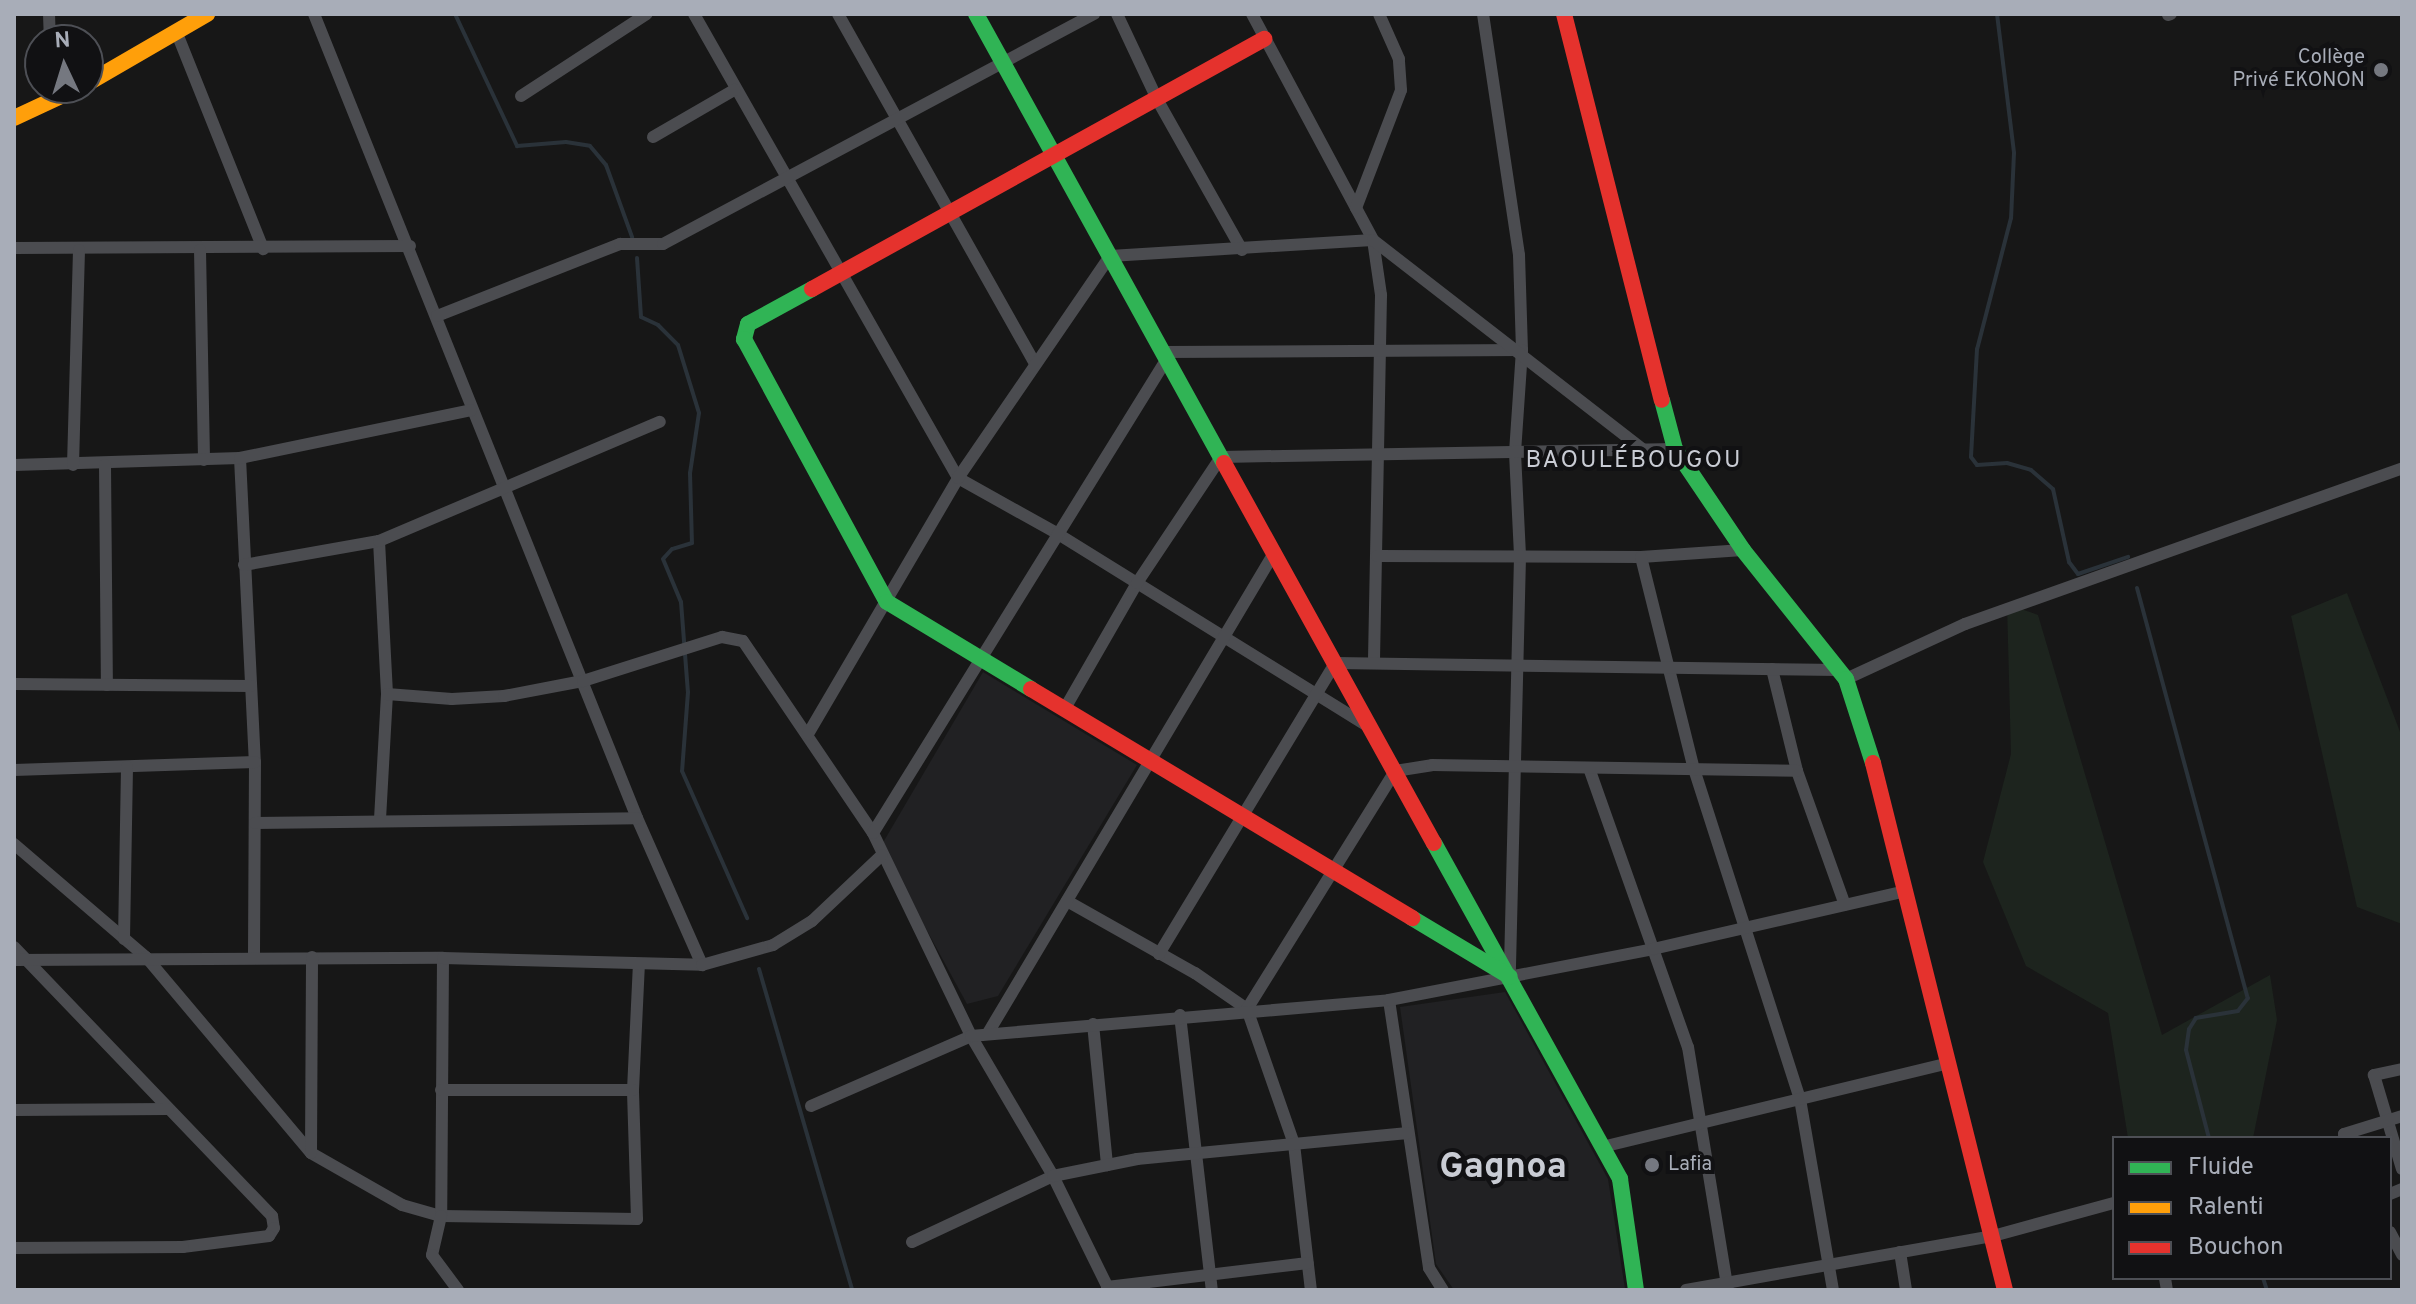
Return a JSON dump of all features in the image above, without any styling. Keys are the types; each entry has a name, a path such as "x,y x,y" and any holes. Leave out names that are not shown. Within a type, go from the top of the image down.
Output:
{"street":[{"path":"314,14 410,246 471,410 505,487 637,818 702,965"},
{"path":"521,96 647,14"},
{"path":"694,14 786,182 958,478 1058,534 1370,727"},
{"path":"838,14 1035,364"},
{"path":"976,14 1620,1179 1636,1290"},
{"path":"437,316 620,244 663,244 786,182 1094,14"},
{"path":"1117,14 1158,101 1242,250"},
{"path":"1252,14 1373,240 1381,295 1374,661"},
{"path":"1356,208 1401,90 1399,59 1379,14"},
{"path":"1483,14 1519,255 1522,350 1515,453 1520,557 1519,665 1510,977"},
{"path":"1564,14 1675,449 1743,550 1843,675 1860,711 2005,1290"},
{"path":"104,74 199,16"},
{"path":"176,31 263,249"},
{"path":"1264,39 1158,101 748,324 744,339 887,602 1329,872 1510,977"},
{"path":"653,137 734,90"},
{"path":"14,118 37,104"},
{"path":"1110,256 1373,240 1522,350 1644,450"},
{"path":"14,248 200,250 410,246"},
{"path":"73,465 79,250"},
{"path":"200,250 204,460"},
{"path":"808,734 958,478 1110,256"},
{"path":"1164,356 1522,350"},
{"path":"873,833 1164,356"},
{"path":"14,465 105,465 240,458 471,410"},
{"path":"244,565 379,541 660,422"},
{"path":"1221,457 1675,449"},
{"path":"1064,710 1137,583 1221,457"},
{"path":"240,458 255,762 254,958"},
{"path":"105,465 107,685"},
{"path":"1335,663 1374,661 1772,669 1843,675 1965,624 2402,468"},
{"path":"379,541 387,694 380,821"},
{"path":"1377,556 1641,557 1743,550"},
{"path":"988,1033 1274,553"},
{"path":"1641,557 1694,769 1800,1099 1833,1290"},
{"path":"387,694 479,699 583,681 722,637 743,641 873,833 971,1036 1053,1176 1108,1289 1308,1263"},
{"path":"1159,954 1335,663"},
{"path":"1772,669 1797,771 1845,905"},
{"path":"14,684 251,686"},
{"path":"14,770 255,762"},
{"path":"1247,1009 1329,872 1395,771 1432,765 1797,771"},
{"path":"124,939 127,767"},
{"path":"1589,768 1688,1047 1704,1122 1727,1286"},
{"path":"255,823 637,818"},
{"path":"14,844 146,957 311,1153 402,1205 441,1216 637,1219 633,1090 639,964"},
{"path":"14,960 312,957 702,965 773,945 812,921 882,855"},
{"path":"811,1106 971,1036 1247,1009 1389,1000 1653,949 1906,891"},
{"path":"1067,901 1247,1009 1294,1144 1311,1290"},
{"path":"14,947 272,1216 274,1228 269,1236 183,1247 14,1248"},
{"path":"311,1153 312,957"},
{"path":"443,958 441,1216 432,1255 458,1290"},
{"path":"1389,1000 1429,1268 1443,1290"},
{"path":"1180,1015 1212,1290"},
{"path":"1093,1024 1107,1165"},
{"path":"1602,1147 1948,1063"},
{"path":"2391,1136 2374,1075 2402,1069"},
{"path":"441,1090 633,1090"},
{"path":"14,1110 168,1109"},
{"path":"2346,1136 2344,1134 2402,1116"},
{"path":"912,1242 1053,1176 1197,1153 1408,1133"},
{"path":"2392,1138 2402,1169"},
{"path":"1686,1290 1727,1286 1993,1236 2112,1204"},
{"path":"2392,1236 2402,1255"},
{"path":"1900,1252 1906,1290"}],"shaded area":[{"path":"2347,593 2402,737 2402,924 2357,907 2291,616"},
{"path":"2007,604 2038,615 2162,1035 2270,975 2277,1020 2253,1136 2128,1136 2108,1013 2026,966 1983,862 2011,754"},
{"path":"983,672 1137,765 998,996 967,1004 881,846"},
{"path":"1505,992 1608,1179 1625,1289 1454,1290 1436,1264 1400,1007"}],"waterway":[{"path":"455,14 517,146 566,142 590,146 606,165 632,237"},
{"path":"1997,14 2014,153 2011,218 1977,349 1971,457 1977,465 2007,463 2031,470 2053,489 2069,562 2078,574 2128,557"},
{"path":"637,258 641,317 658,325 678,345 699,413 690,473 692,543 672,549 663,559 681,602 688,692 682,771 747,918"},
{"path":"2137,588 2248,998 2238,1011 2196,1018 2189,1029 2186,1050 2208,1136"},
{"path":"759,969 852,1290"},
{"path":"2264,1280 2267,1290"}],"traffic: fast":[{"path":"976,14 1224,463"},
{"path":"812,289 748,324 744,339 887,602 1031,689"},
{"path":"1662,400 1675,449 1743,550 1846,679 1873,763"},
{"path":"1434,843 1620,1179 1636,1290"},
{"path":"1412,918 1510,977"}],"traffic: slow":[{"path":"104,74 207,14"},
{"path":"14,118 44,104"}],"traffic: jam":[{"path":"1564,14 1662,400"},
{"path":"812,289 1264,39"},
{"path":"1224,463 1434,843"},
{"path":"1031,689 1412,918"},
{"path":"1873,763 2005,1290"}],"place":[{"name":"Collège Privé EKONON","path":"2381,70"},
{"name":"Lafia","path":"1652,1165"}],"district":[{"name":"BAOULÉBOUGOU","path":"1634,462"},
{"name":"Gagnoa","path":"1503,1169"}]}
